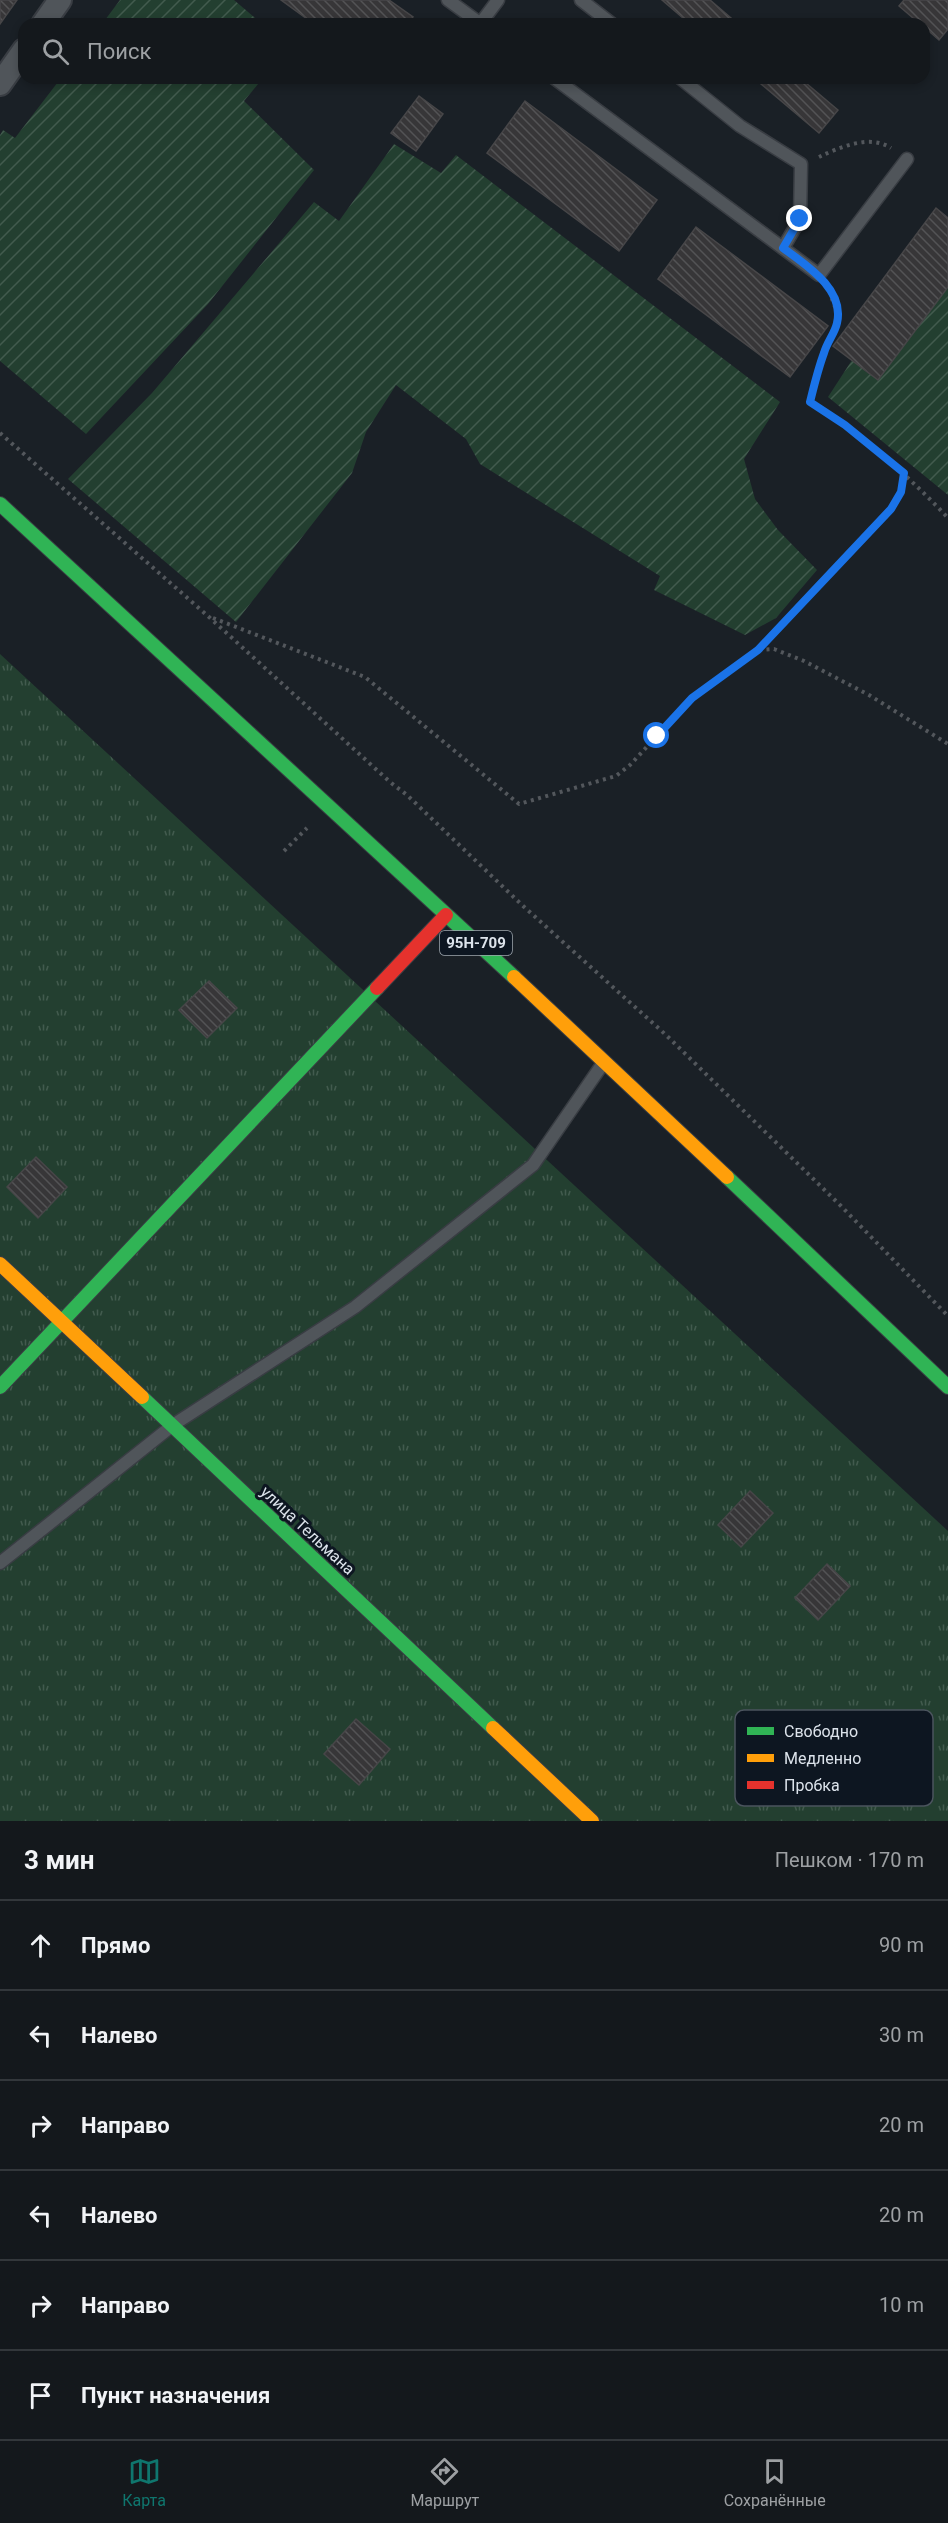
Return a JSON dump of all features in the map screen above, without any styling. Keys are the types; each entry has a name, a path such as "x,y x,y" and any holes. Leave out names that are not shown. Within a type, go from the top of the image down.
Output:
{"street":[{"path":"47,18 60,0"},
{"path":"0,84 18,59"},
{"name":"95Н-709","path":"0,504 605,1061 948,1387"},
{"path":"0,1387 446,915"},
{"name":"улица Тельмана","path":"0,1264 592,1821"}],"lane":[{"path":"448,0 473,18"},
{"path":"485,18 498,0"},
{"path":"581,0 604,18"},
{"path":"562,84 819,275 907,159"},
{"path":"688,84 740,126 801,164 800,219 783,248"},
{"path":"0,1563 173,1425 355,1306 533,1165 605,1061"}],"path":[{"path":"801,164 860,142 881,142 907,159"},
{"path":"819,275 834,298 838,315 836,326 824,351 810,402 845,425 904,473 948,518"},
{"path":"0,433 407,795 522,905 666,1035 841,1206 948,1316"},
{"path":"209,617 364,677 519,804 616,776 630,765 692,698 758,650 891,509 901,492 904,473"},
{"path":"758,650 774,649 804,661 869,695 948,744"}],"green space":[{"path":"120,0 234,0 255,18 106,18"},
{"path":"56,84 258,84 244,101 314,170 208,304 86,434 0,361 0,135 3,130 15,138"},
{"path":"394,144 441,173 456,155 780,402 744,459 755,499 778,530 817,570 776,618 745,635 654,590 660,576 480,464 466,439 396,385 366,432 352,473 236,622 68,479 152,393 314,202 339,221"},
{"path":"948,287 948,495 828,397 852,360 878,380"},
{"path":"0,654 948,1531 948,1821 0,1821"}],"building":[{"path":"0,0 17,0 0,24"},
{"path":"281,0 389,0 413,17 412,18 306,18"},
{"path":"662,0 710,0 731,18 683,18"},
{"path":"904,0 948,0 948,29 939,40 930,32 930,18 913,18 899,6"},
{"path":"761,84 807,84 838,110 819,133"},
{"path":"419,96 443,114 416,151 391,133"},
{"path":"525,101 657,200 619,251 487,153"},
{"path":"936,208 948,218 948,287 878,380 833,346"},
{"path":"696,227 828,326 790,377 658,279"},
{"path":"209,981 237,1008 207,1038 179,1010"},
{"path":"36,1157 67,1187 38,1218 7,1187"},
{"path":"750,1491 773,1513 741,1547 718,1525"},
{"path":"827,1564 850,1586 818,1620 795,1598"},
{"path":"356,1719 390,1749 359,1785 324,1754"}],"traffic: fast":[{"path":"0,504 514,977"},
{"path":"0,1387 377,988"},
{"path":"727,1177 948,1387"},
{"path":"142,1397 493,1728"}],"traffic: slow":[{"path":"514,977 727,1177"},
{"path":"0,1264 142,1397"},
{"path":"493,1728 592,1821"}],"traffic: jam":[{"path":"377,988 446,915"}],"route":[{"path":"657,736 692,698 758,650 891,509 901,492 904,473 845,425 810,402 824,351 836,326 838,315 834,298 819,275 783,248 800,219"}]}
